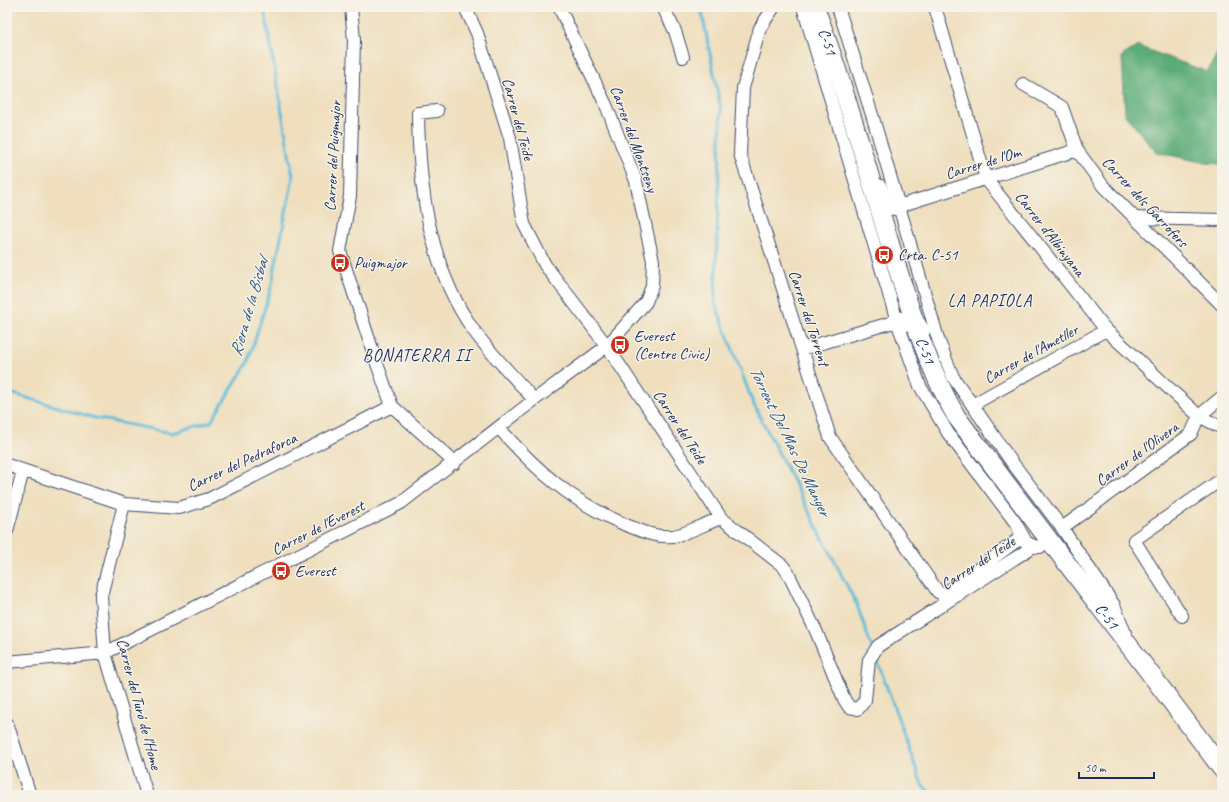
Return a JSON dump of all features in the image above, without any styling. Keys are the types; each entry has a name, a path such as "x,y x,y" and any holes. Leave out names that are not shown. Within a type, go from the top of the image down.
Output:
{"main road":[{"name":"C-51","path":"815,7 816,29 854,122 906,322 939,387 956,416 1011,483 1108,608 1130,645"},
{"path":"816,29 820,7"},
{"name":"C-51","path":"825,7 894,206 933,350 1011,483 1041,524 1037,539 1054,549 1100,610 1130,645 1222,769"},
{"path":"854,122 862,136 882,200 894,206"},
{"path":"906,322 923,334 946,391 965,403"}],"street":[{"name":"Carrer del Puigmajor","path":"351,7 354,40 350,196 340,251 392,406 455,463"},
{"name":"Carrer del Teide","path":"464,7 477,33 510,138 524,224 545,266 607,346 721,518 782,566 788,573 816,631 844,699 849,707 858,709 865,700 870,659 878,646 959,594 1037,539"},
{"name":"Carrer del Montseny","path":"559,7 606,106 636,181 653,261 652,286 646,302 607,346"},
{"path":"663,7 675,31 682,57"},
{"name":"Carrer del Torrent","path":"774,7 760,28 743,88 740,154 830,438 941,594"},
{"path":"803,7 816,29"},
{"path":"810,7 866,213 906,322 920,386 948,433 1015,522 1026,542 1037,539"},
{"path":"838,7 894,206"},
{"name":"Carrer d'Albinyana","path":"935,7 986,179 1106,330 1199,416 1222,428"},
{"name":"Carrer dels Garrofers","path":"1023,84 1062,107 1077,150 1103,186 1137,218 1222,305"},
{"path":"437,111 418,113 419,156 429,228 448,288 472,329 534,400"},
{"name":"Carrer de l'Om","path":"894,206 1077,150"},
{"path":"1137,218 1222,220"},
{"path":"802,349 906,322"},
{"name":"Carrer de l'Ametller","path":"965,403 1106,330"},
{"name":"Carrer de l'Everest","path":"7,662 106,653 401,503 455,463 534,400 607,346"},
{"name":"Carrer de l'Olivera","path":"1062,528 1191,434 1199,416 1222,397"},
{"path":"965,403 986,426 1062,528 1114,605 1130,645"},
{"name":"Carrer del Pedraforca","path":"7,466 124,504 179,508 209,499 392,406"},
{"path":"986,426 987,444"},
{"path":"499,428 527,460 562,490 608,517 653,536 674,536 721,518"},
{"path":"7,532 23,471"},
{"path":"1182,616 1134,540 1222,479"},
{"path":"1011,483 1015,522"},
{"name":"Carrer del Turó de l'Home","path":"124,504 101,596 106,653 148,795"},
{"name":"Carrer del Teide","path":"939,607 941,594 1023,536"},
{"path":"941,594 959,594"},
{"path":"7,723 30,795"}],"green space":[{"path":"1222,45 1222,164 1205,163 1156,152 1125,115 1122,56 1138,46 1207,72"}],"waterway":[{"name":"Riera de la Bisbal","path":"7,392 95,418 172,433 211,422 248,362 271,288 293,177 264,7"},
{"name":"Torrent Del Mas De Manyer","path":"701,7 721,110 715,303 753,403 857,605 872,648"},
{"name":"Torrent Del Mas De Manyer","path":"876,657 922,785 932,795"}],"place":[{"name":"Crta. C-51","path":"884,255"},
{"name":"Puigmajor","path":"340,263"},
{"name":"Everest (Centre Civic)","path":"620,345"},
{"name":"Everest","path":"281,571"}],"district":[{"name":"LA PAPIOLA","path":"990,300"},
{"name":"BONATERRA II","path":"417,355"}]}
